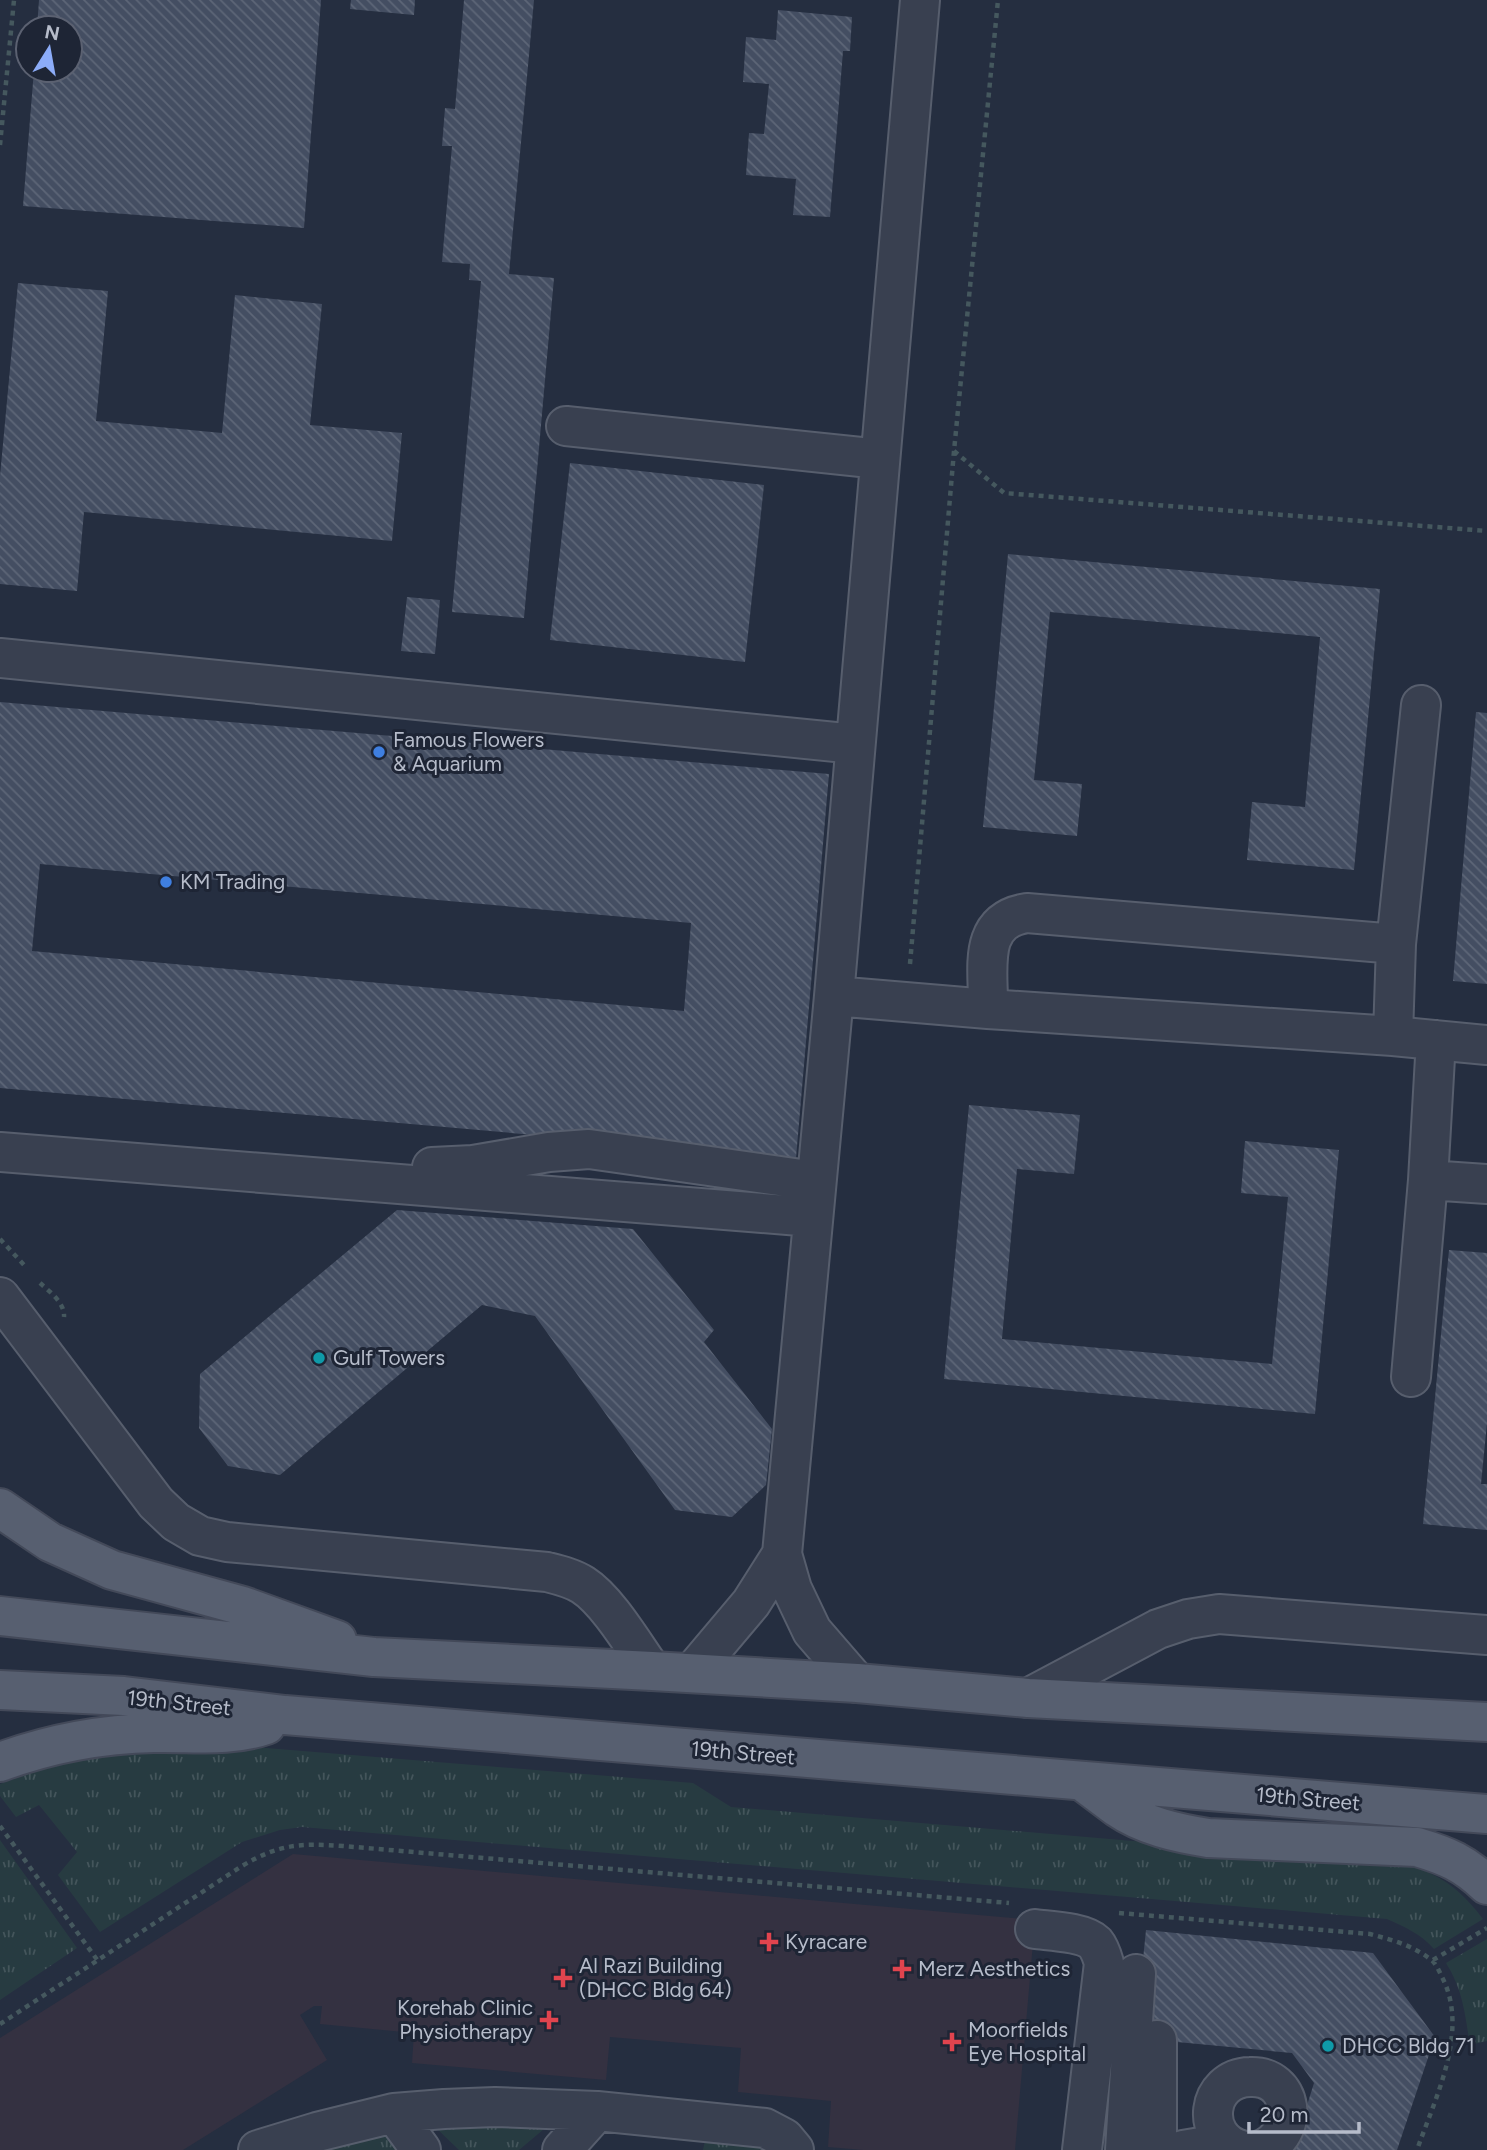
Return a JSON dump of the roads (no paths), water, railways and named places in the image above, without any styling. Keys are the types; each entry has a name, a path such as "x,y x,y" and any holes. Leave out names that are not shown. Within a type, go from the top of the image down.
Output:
{"main road":[{"path":"0,1508 50,1542 112,1570 243,1605 333,1638 374,1657"},
{"path":"0,1616 374,1657 858,1683 1028,1698 1487,1722"},
{"name":"19th Street","path":"0,1690 124,1696 285,1715 1487,1814"},
{"path":"0,1762 27,1752 84,1739 152,1733 242,1732 265,1726 285,1715"},
{"path":"1082,1780 1120,1809 1178,1833 1208,1838 1417,1847 1444,1855 1470,1869 1487,1885"}],"street":[{"path":"858,1683 812,1631 792,1589 782,1554 834,996 920,0"},
{"path":"566,426 880,459"},
{"path":"1,658 855,744"},
{"path":"1393,1036 1396,944 1421,705"},
{"path":"988,1009 989,946 992,933 1001,922 1013,915 1027,913 1396,944"},
{"path":"834,996 1487,1045"},
{"path":"1411,1377 1428,1180 1436,1040"},
{"path":"40,1133 417,1168 473,1165 550,1152 589,1149 813,1208"},
{"path":"0,1152 813,1208"},
{"path":"601,1178 813,1208"},
{"path":"1428,1180 1487,1184"},
{"path":"594,1221 813,1208"},
{"path":"0,1297 156,1503 176,1522 200,1536 254,1546 547,1572 566,1577 582,1584 596,1595 652,1671"},
{"path":"692,1673 751,1603 782,1554"},
{"path":"1028,1698 1158,1629 1188,1619 1219,1614 1487,1635"},
{"path":"1061,2150 1083,1981 1081,1970 1073,1959 1061,1954 1026,1927 1085,1937 1094,1943 1104,1964 1082,2150"},
{"path":"1136,1974 1125,2150 1136,2150"},
{"path":"1157,2040 1157,2150"},
{"path":"1231,2144 1214,2126 1212,2111 1216,2097 1225,2085 1239,2078 1253,2077 1267,2080 1279,2089 1286,2102 1289,2117 1284,2131 1275,2143 1261,2150"},
{"path":"258,2150 394,2113 495,2107 597,2111 765,2128 784,2138 794,2150"},
{"path":"562,2150 597,2111"},
{"path":"394,2113 421,2150"},
{"path":"1183,2150 1231,2144"}],"place":[{"name":"Famous Flowers & Aquarium","path":"379,752"},
{"name":"KM Trading","path":"166,882"},
{"name":"Gulf Towers","path":"319,1358"},
{"name":"Kyracare","path":"769,1942"},
{"name":"Merz Aesthetics","path":"902,1969"},
{"name":"Al Razi Building (DHCC Bldg 64)","path":"563,1978"},
{"name":"Korehab Clinic Physiotherapy","path":"549,2020"},
{"name":"Moorfields Eye Hospital","path":"952,2042"},
{"name":"DHCC Bldg 71","path":"1328,2046"}]}
